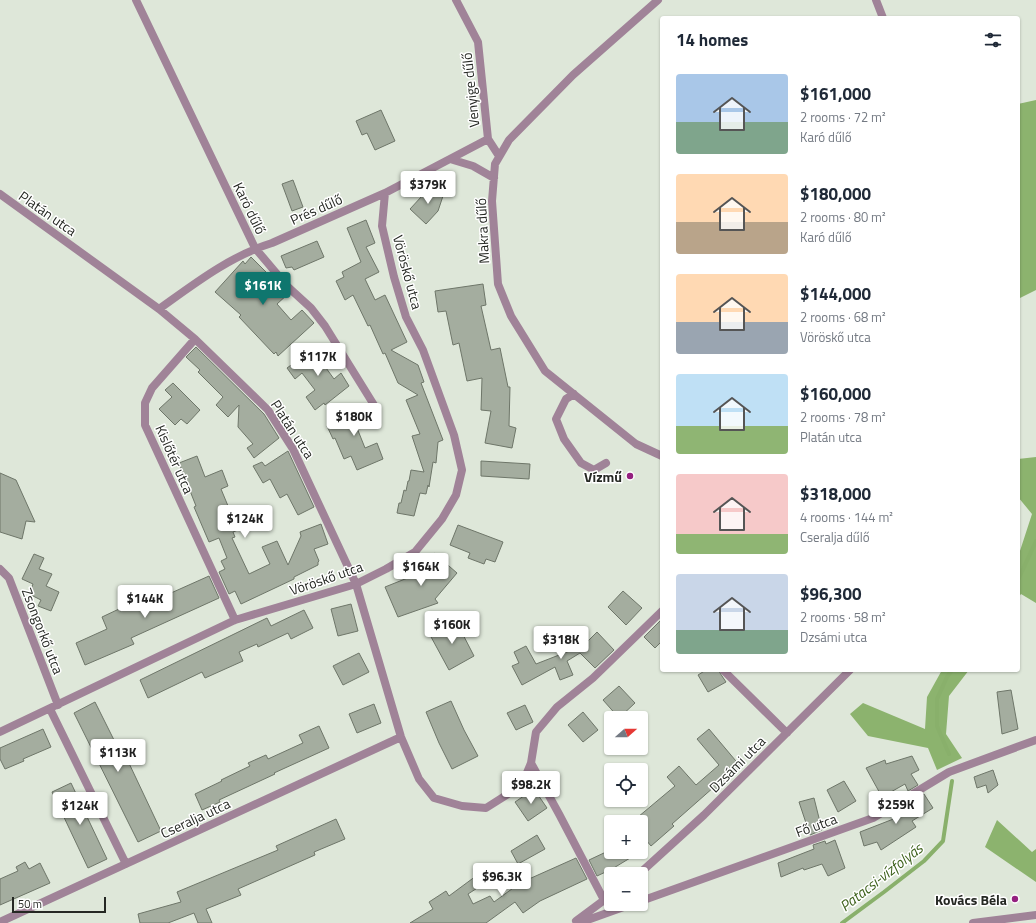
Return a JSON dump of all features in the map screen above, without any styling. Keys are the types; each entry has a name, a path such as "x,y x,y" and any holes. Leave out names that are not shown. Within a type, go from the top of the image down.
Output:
{"street":[{"name":"Karó dűlő","path":"136,0 255,248 288,287 326,326 374,406"},
{"name":"Venyige dűlő","path":"456,0 478,42 488,139 499,156"},
{"name":"Makra dűlő","path":"658,0 573,75 509,140 495,164 492,201 498,284 511,316 545,370 636,444 660,455"},
{"path":"876,0 882,16"},
{"name":"Prés dűlő","path":"159,309 205,277 255,248 272,243 385,193 488,139"},
{"path":"450,159 473,166 494,178"},
{"name":"Vöröskő utca","path":"0,732 235,620 356,584 415,552 442,519 456,495 462,470 454,435 423,350 406,317 394,277 382,226 385,193"},
{"name":"Platán utca","path":"0,194 159,309 195,339 268,410 293,448 356,584 401,737 419,779 434,798 462,806 486,808 511,792 526,775 531,763"},
{"name":"Kislőtér utca","path":"195,339 152,388 145,404 145,425 235,620"},
{"path":"574,394 566,399 556,419 564,439 581,463 594,470 606,463"},
{"name":"Zsongorkő utca","path":"0,569 9,578 58,705"},
{"path":"604,891 531,763 536,732 557,707 593,678 660,614"},
{"path":"725,672 787,733"},
{"name":"Dzsámi utca","path":"647,867 704,815 848,672"},
{"path":"50,708 126,864"},
{"name":"Cseralja utca","path":"0,922 401,737"},
{"name":"Fő utca","path":"648,898 873,818 950,772 1036,740"},
{"path":"574,923 604,901"},
{"path":"579,923 612,911"},
{"path":"973,923 1036,915"}],"green space":[{"path":"1036,100 1036,290 1020,298 1020,241 1020,104"},
{"path":"1036,457 1036,603 1021,594 1020,595 1020,551 1032,514 1020,499 1020,459"},
{"path":"941,672 967,672 949,696 946,734 962,758 937,770 928,748 868,736 850,714 863,703 925,729 927,697"},
{"path":"997,820 1032,852 1036,849 1036,882 985,847"}],"building":[{"path":"381,110 395,141 375,150 367,133 362,135 356,121"},
{"path":"293,180 303,207 292,211 282,184"},
{"path":"425,187 444,193 438,211 426,224 410,209 422,196"},
{"path":"366,220 375,243 366,247 379,272 365,279 375,300 385,295 407,342 391,350 418,365 424,382 421,383 443,440 438,442 436,463 433,462 429,487 428,485 426,494 420,493 414,516 397,513 404,490 406,491 411,470 424,472 412,436 420,434 406,400 418,395 398,383 385,353 383,354 370,325 368,326 353,295 345,300 336,281 344,277 342,272 361,262 347,228"},
{"path":"317,241 324,257 294,270 292,267 286,268 281,256"},
{"path":"251,257 288,294 277,304 291,320 302,310 314,323 278,356 276,352 274,354 239,317 241,315 215,292 243,261 245,264"},
{"path":"483,284 486,305 481,306 491,350 500,348 508,387 510,387 509,426 516,428 512,448 485,443 491,411 481,410 482,378 467,381 459,343 453,345 446,311 438,312 435,291"},
{"path":"320,344 329,356 321,361 334,379 341,373 349,386 325,405 324,403 315,410 306,397 315,390 302,373 295,379 287,368"},
{"path":"196,347 264,414 279,438 254,458 247,448 253,444 238,427 239,405 228,417 216,405 223,397 198,372 200,370 186,357"},
{"path":"173,383 200,410 187,424 181,419 175,425 159,409 172,397 165,390"},
{"path":"365,404 373,419 357,428 365,448 377,443 383,459 357,470 351,456 344,459 335,438 333,439 327,426 334,421 333,419 352,407 354,410"},
{"path":"288,451 314,507 298,515 287,494 280,498 270,479 263,483 253,466 262,462 265,466"},
{"path":"197,456 205,477 222,470 228,486 221,489 238,530 233,532 235,537 232,538 249,574 270,564 262,547 277,541 288,565 301,536 300,532 321,524 328,544 314,549 319,561 318,565 294,577 294,579 241,604 235,591 229,594 219,572 225,569 221,561 227,558 219,538 209,542 194,507 196,506 179,463"},
{"path":"481,461 530,464 529,479 481,476"},
{"path":"0,473 16,480 35,522 26,521 22,539 0,532"},
{"path":"458,525 503,542 495,562 486,559 484,564 468,558 470,553 450,545"},
{"path":"434,553 457,573 435,599 438,603 398,617 385,587 415,575"},
{"path":"34,554 44,558 39,569 52,574 46,586 59,592 51,611 38,606 41,600 29,594 33,584 22,579"},
{"path":"209,576 219,598 131,638 134,644 85,665 76,643 107,629 102,617 119,609 120,611 170,589 171,593"},
{"path":"623,591 642,608 626,625 608,607"},
{"path":"351,604 358,631 338,636 331,609"},
{"path":"304,610 313,628 291,639 288,633 258,647 257,644 239,652 243,661 205,678 202,672 148,698 140,680 267,618 271,626"},
{"path":"456,621 474,656 449,670 430,635"},
{"path":"660,621 660,643 655,648 644,637"},
{"path":"597,632 614,650 595,668 580,653 567,661 573,675 560,680 555,667 522,685 512,666 519,663 514,652 526,646 536,664 577,648 578,651"},
{"path":"359,653 369,672 343,685 333,666"},
{"path":"703,672 719,672 726,682 708,692 698,675"},
{"path":"619,686 635,703 626,711 613,711 603,700"},
{"path":"1011,690 1018,729 1002,734 997,692"},
{"path":"451,701 478,756 452,769 426,712"},
{"path":"95,702 124,760 127,759 161,831 138,842 74,713"},
{"path":"374,704 381,723 357,733 349,714"},
{"path":"525,705 533,722 516,730 507,713"},
{"path":"583,712 598,730 583,742 568,725"},
{"path":"319,726 329,748 274,773 275,774 219,800 220,802 202,810 195,794 250,766 248,763 266,755 268,759 303,743 299,735"},
{"path":"43,729 51,747 23,759 24,761 5,769 0,759 0,748"},
{"path":"709,729 741,767 716,789 714,787 672,824 674,826 651,846 648,842 648,815 640,815 675,786 667,777 679,766 696,785 719,765 697,739"},
{"path":"912,756 919,770 911,774 918,785 908,791 905,784 882,797 866,768 885,760 886,764"},
{"path":"993,770 998,785 988,793 986,785 977,788 974,777"},
{"path":"844,781 856,801 838,812 827,790"},
{"path":"71,783 107,859 88,868 52,792"},
{"path":"534,789 547,808 528,821 515,802"},
{"path":"924,794 933,808 912,821 916,827 881,850 877,842 864,846 860,832 896,818 895,816 906,811 913,805 912,801"},
{"path":"814,798 822,830 810,835 799,802"},
{"path":"336,819 345,839 314,852 315,855 238,889 241,895 206,909 212,923 198,923 194,913 168,923 140,923 138,914 181,902 177,892 278,850 276,846"},
{"path":"537,835 545,849 518,864 511,851"},
{"path":"835,840 845,868 828,876 822,864 804,870 803,868 781,877 778,863 814,849 813,845 825,841 826,844"},
{"path":"604,853 604,859 628,859 615,867 604,867 604,873 597,876 589,860"},
{"path":"576,858 587,879 540,901 523,913 515,902 486,923 410,923 433,909 429,902 446,891 449,896 476,876 482,885 468,894 473,904 490,896 494,902 520,883"},
{"path":"25,862 29,869 40,863 50,883 0,905 0,879 18,871 16,867"}],"waterway":[{"name":"Patacsi-vízfolyás","path":"1020,576 1036,541"},
{"name":"Patacsi-vízfolyás","path":"949,754 937,726 937,699 951,672"},
{"name":"Patacsi-vízfolyás","path":"842,923 924,861 943,841 952,781"}],"place":[{"name":"Vízmű","path":"630,476"},
{"name":"Kovács Béla","path":"1015,899"}]}
